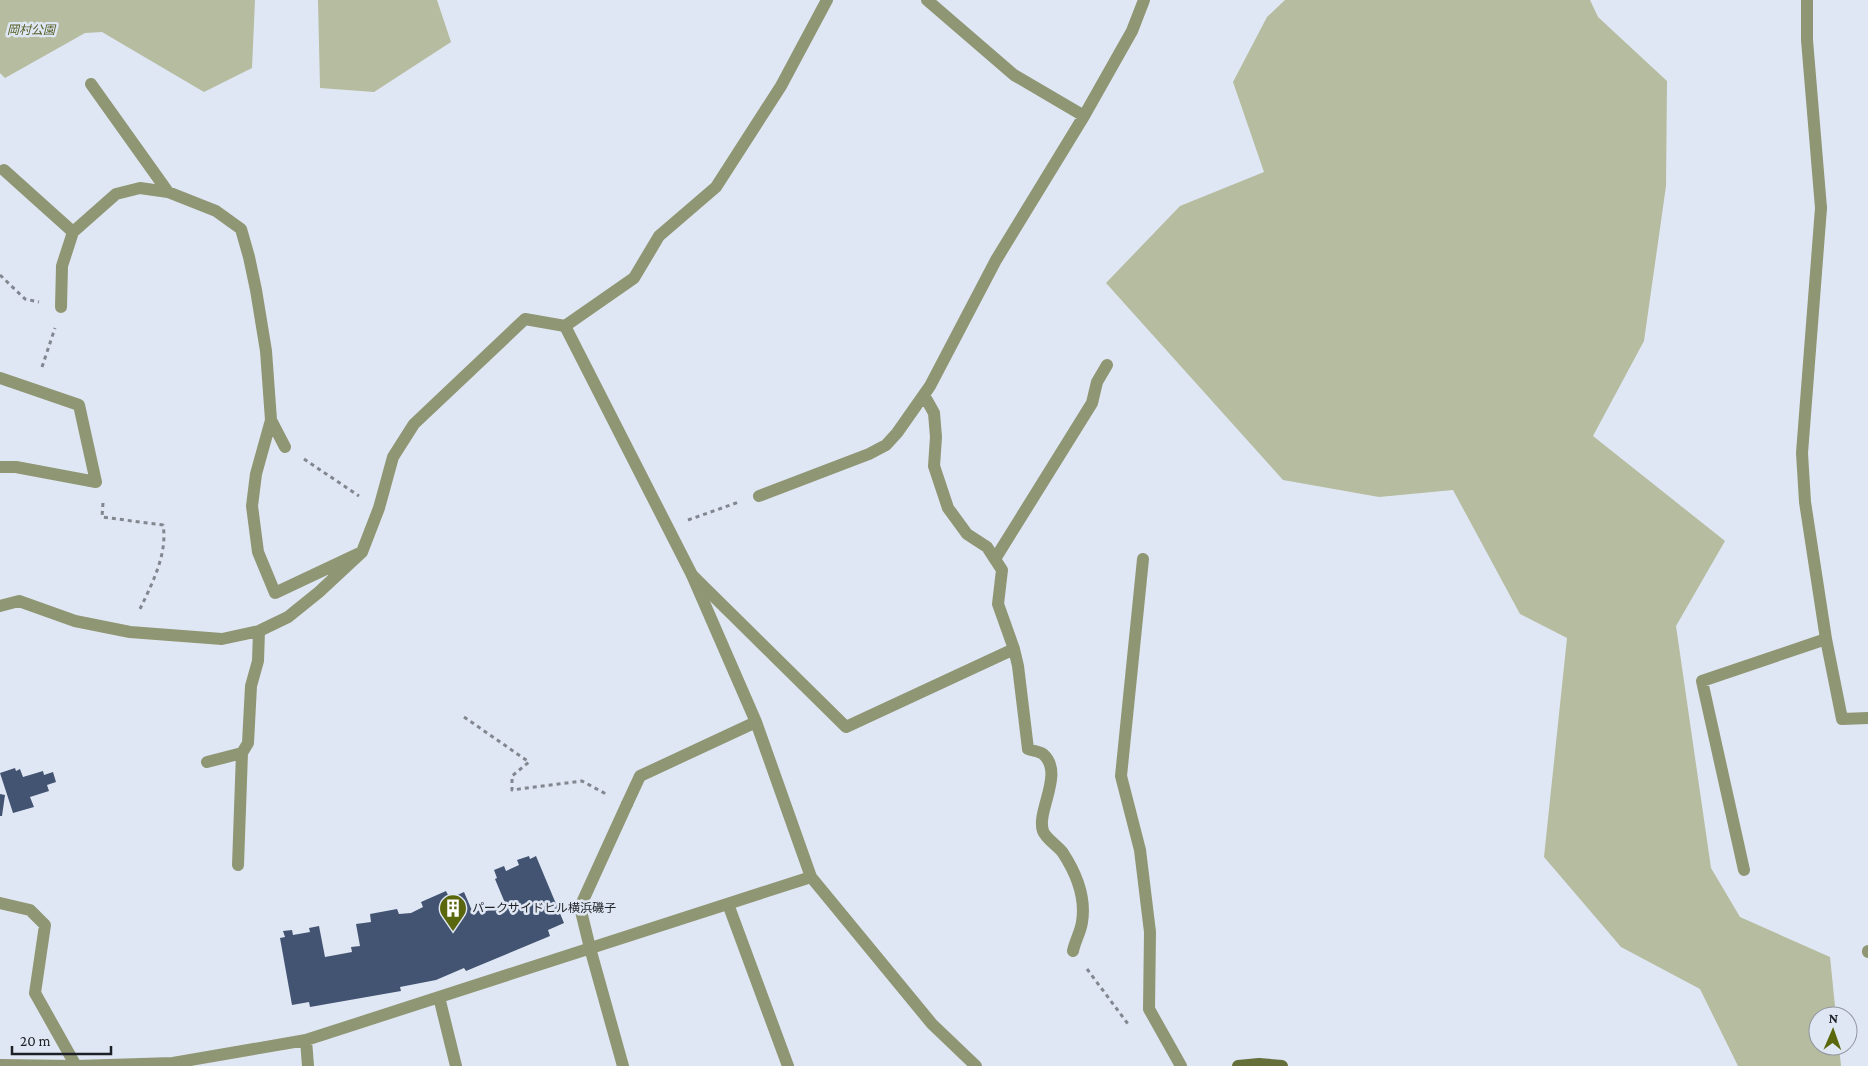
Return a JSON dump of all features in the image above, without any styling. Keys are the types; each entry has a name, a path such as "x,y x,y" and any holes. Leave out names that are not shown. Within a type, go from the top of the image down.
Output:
{"street":[{"path":"0,606 19,600 76,621 130,632 222,639 260,631 288,616 319,592 362,552 379,508 393,457 414,424 525,319 565,326 634,278 659,236 716,187 781,86 827,0"},
{"path":"927,0 1014,75 1084,116"},
{"path":"758,496 869,454 886,445 897,433 924,395 996,260 1084,116 1132,31 1144,0"},
{"path":"1806,0 1821,208 1802,453 1805,502 1826,638 1842,719 1868,718"},
{"path":"91,84 168,192"},
{"path":"4,170 72,232"},
{"path":"61,308 62,266 72,232 116,194 140,188 168,192 216,211 241,229 253,273 266,351 271,420 256,474 252,506 258,552 275,593 362,552"},
{"path":"565,326 692,575 756,722 811,877 932,1024 976,1066"},
{"path":"995,559 1092,402 1097,382 1107,365"},
{"path":"0,378 79,405 96,482 16,467 0,467"},
{"path":"924,395 934,413 936,437 934,466 948,508 967,534 987,547 1002,570 998,604 1018,666 1028,750 1042,753 1050,764 1051,778 1042,822 1043,832 1063,852 1078,883 1083,903 1082,923 1073,950"},
{"path":"271,420 285,447"},
{"path":"1143,559 1121,776 1140,850 1150,932 1149,1009 1181,1066"},
{"path":"692,575 846,727 1014,650"},
{"path":"238,864 242,753 248,743 251,686 258,661 260,631"},
{"path":"1744,870 1702,681 1826,638"},
{"path":"624,1066 580,906 640,776 756,722"},
{"path":"206,762 242,753"},
{"path":"0,1065 76,1066 173,1063 306,1040 811,877"},
{"path":"0,903 30,910 45,925 35,993 76,1066"},
{"path":"728,904 788,1066"},
{"path":"439,997 456,1066"},
{"path":"306,1040 308,1066"},
{"path":"1238,1066 1259,1064 1282,1066"}],"path":[{"path":"0,275 25,299 61,308 35,391"},
{"path":"285,447 379,508"},
{"path":"96,482 104,498 102,517 163,525 165,537 155,576 130,632"},
{"path":"668,526 758,496"},
{"path":"464,717 529,762 512,776 512,790 582,781 627,804"},
{"path":"1073,950 1131,1028"}],"green space":[{"name":"岡村公園","path":"0,0 255,0 252,68 204,92 102,32 85,33 5,78 0,73"},
{"path":"318,0 437,0 451,42 374,92 320,88"},
{"path":"1285,0 1590,0 1598,17 1667,81 1666,186 1644,341 1593,436 1725,541 1676,626 1711,868 1740,917 1830,957 1835,1006 1808,1006 1808,1056 1840,1056 1841,1066 1738,1066 1700,989 1621,947 1544,857 1567,638 1520,614 1453,490 1379,497 1283,480 1106,283 1180,206 1264,172 1233,82 1267,17"}],"building":[{"path":"15,768 16,771 20,769 23,777 43,771 44,775 53,772 56,782 47,785 49,791 30,797 34,807 13,813 0,773"},
{"path":"0,794 5,795 2,816 0,816"},
{"name":"パークサイドヒル横浜磯子","path":"529,856 530,859 536,856 564,923 548,930 550,936 466,971 464,968 436,980 400,987 401,991 310,1007 309,1002 292,1005 280,938 285,937 283,931 292,930 293,935 310,932 309,928 319,926 325,957 352,952 351,947 360,946 356,924 371,922 370,914 397,909 399,914 411,913 423,907 421,902 446,891 448,895 452,894 453,897 464,892 473,913 480,910 482,913 505,903 495,879 497,878 494,870 504,866 506,871 519,865 517,860"}],"place":[{"name":"パークサイドヒル横浜磯子","path":"453,932"}]}
